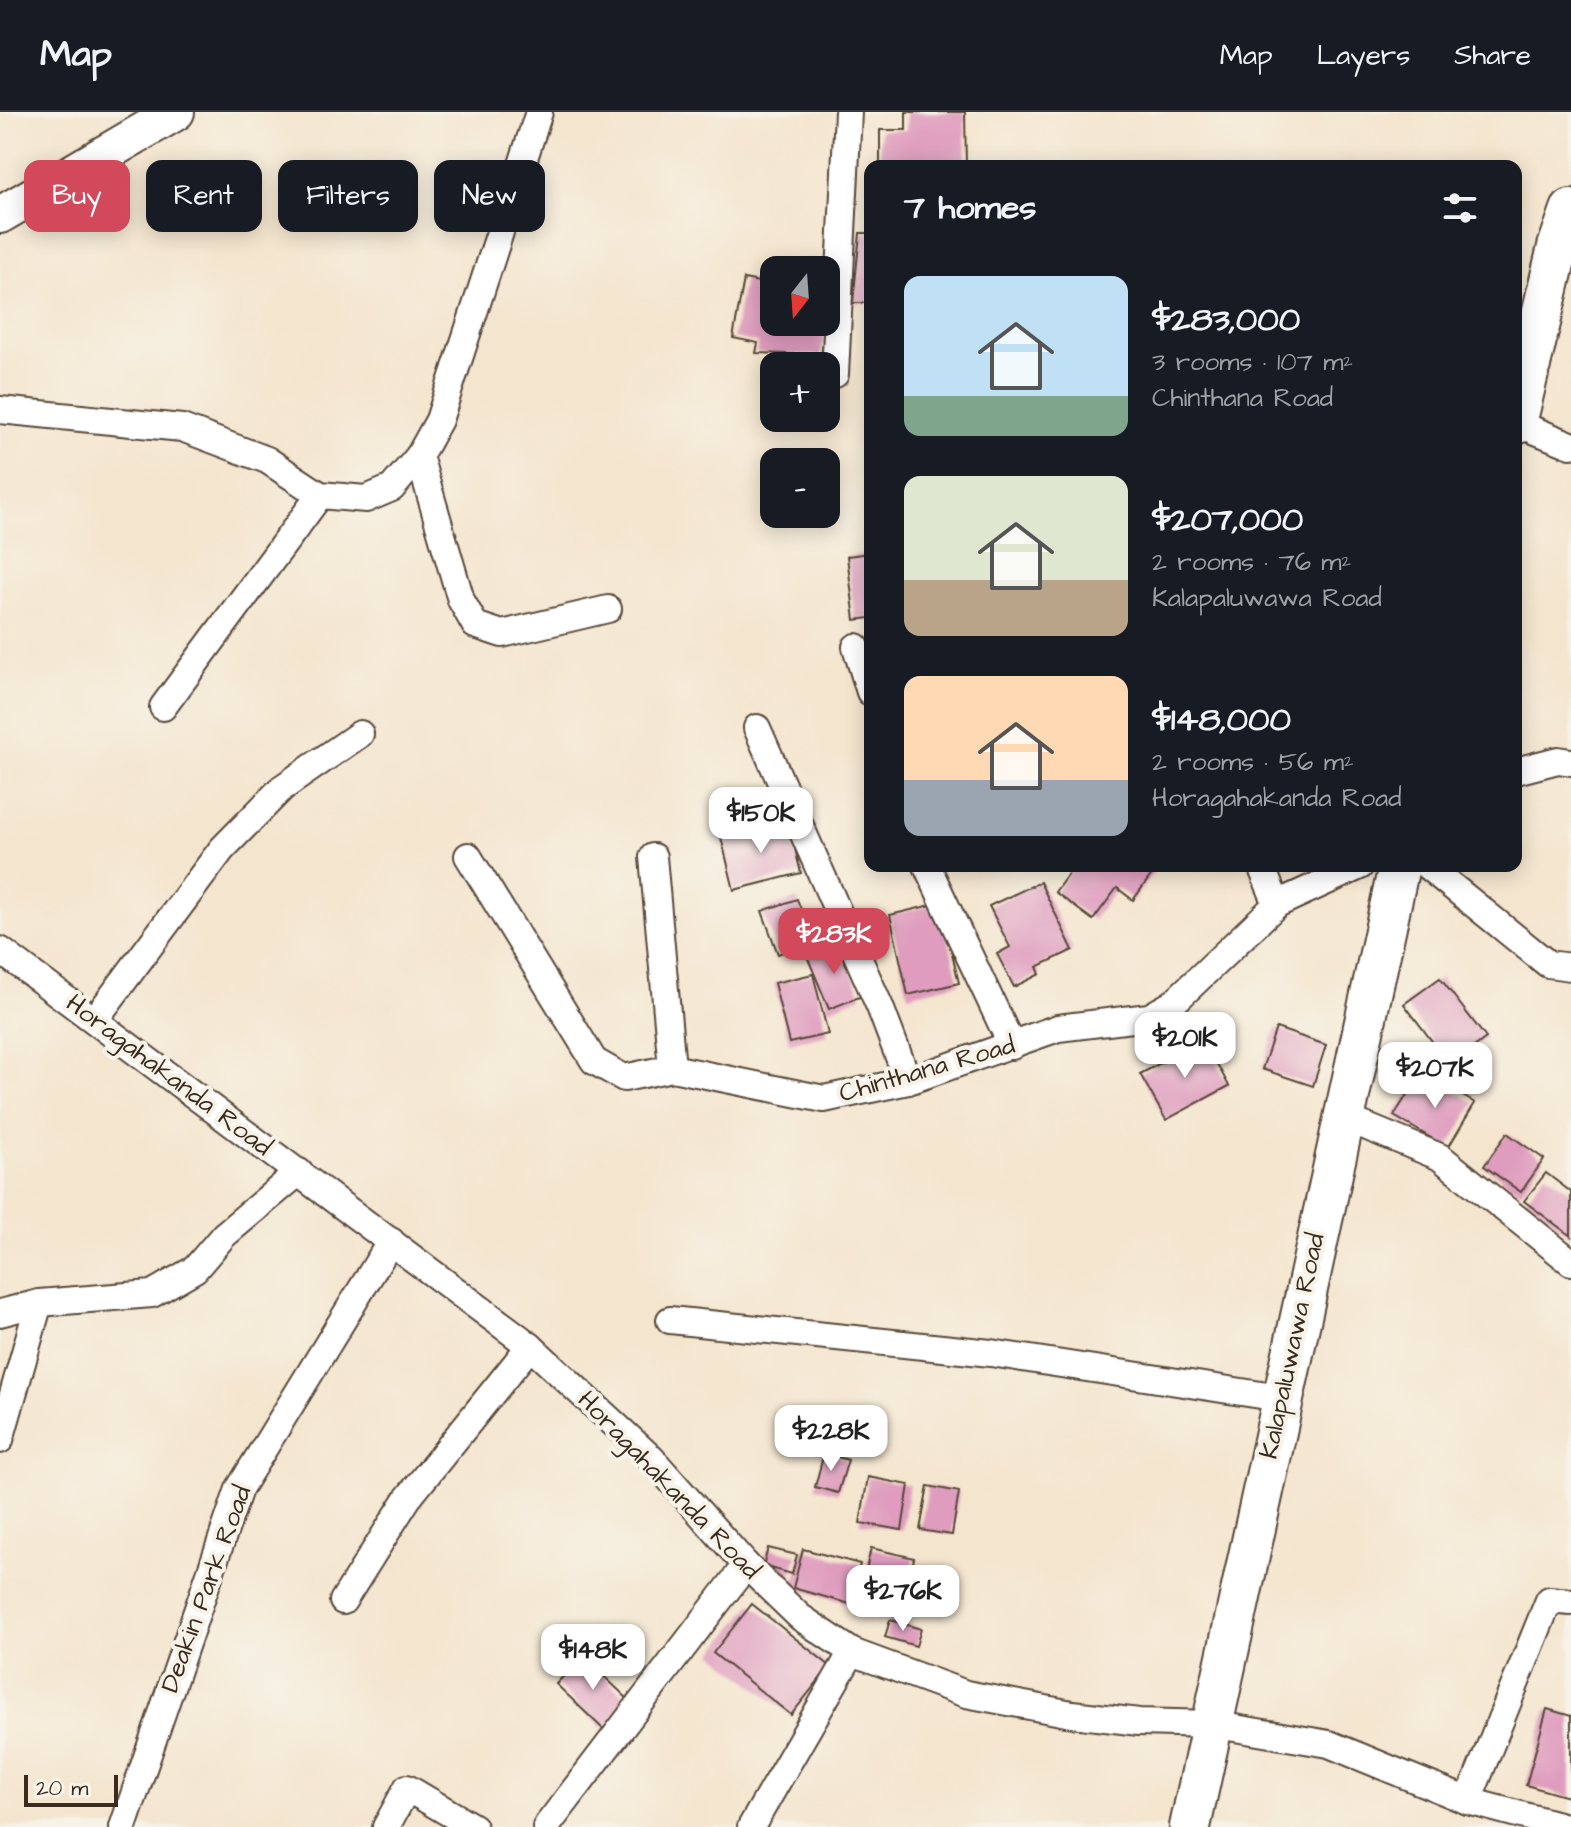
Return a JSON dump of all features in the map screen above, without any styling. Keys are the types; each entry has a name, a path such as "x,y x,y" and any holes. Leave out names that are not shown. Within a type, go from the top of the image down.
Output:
{"main road":[{"path":"1522,402 1564,251 1571,210"},
{"name":"Kalapaluwawa Road","path":"1190,1827 1280,1398 1398,872"}],"street":[{"path":"0,215 176,112"},
{"path":"0,410 182,428 267,460 320,495 366,499 392,488 419,456 439,420 539,112"},
{"path":"836,352 848,112"},
{"path":"1522,426 1571,445"},
{"path":"419,456 461,600 475,625 502,634 608,609"},
{"path":"163,707 320,495"},
{"path":"856,647 864,673"},
{"path":"757,728 880,1007 908,1081"},
{"path":"96,1018 222,849 282,788 360,734"},
{"path":"1522,769 1558,760 1571,762"},
{"name":"Chinthana Road","path":"468,856 594,1061 624,1078 672,1068 824,1099 908,1081 1058,1028 1149,1017 1172,1004 1277,904 1347,872"},
{"path":"653,857 672,1068"},
{"path":"930,872 1012,1046"},
{"path":"1264,872 1277,904"},
{"path":"1434,872 1548,964 1571,967"},
{"name":"Horagahakanda Road","path":"0,950 96,1018 530,1346 651,1458 746,1565 800,1617 852,1652 966,1694 1139,1722 1211,1724 1329,1744 1468,1801 1566,1827"},
{"path":"1343,1117 1440,1157 1571,1262"},
{"path":"0,1313 39,1303 152,1294 195,1269 224,1235 299,1172"},
{"name":"Deakin Park Road","path":"123,1827 239,1489 391,1241"},
{"path":"0,1440 39,1303"},
{"path":"670,1320 991,1353 1280,1398"},
{"path":"343,1601 408,1498 530,1346"},
{"path":"546,1827 746,1565"},
{"path":"1468,1801 1549,1600 1571,1602"},
{"path":"751,1827 852,1652"},
{"path":"386,1827 407,1788 473,1827"}],"building":[{"path":"906,112 965,112 966,160 880,160 880,130 906,130"},
{"path":"860,233 864,233 864,303 853,303"},
{"path":"744,279 760,282 760,336 824,336 822,352 756,353 758,343 733,338"},
{"path":"864,554 864,619 855,620 847,556"},
{"path":"788,821 801,873 734,890 721,837"},
{"path":"1070,872 1154,872 1133,900 1117,888 1093,920 1055,892"},
{"path":"1040,882 1073,950 1037,967 1040,974 1014,987 997,954 1010,947 989,906"},
{"path":"797,899 813,941 778,954 762,911"},
{"path":"940,903 959,983 908,995 890,915"},
{"path":"839,943 862,996 829,1009 807,956"},
{"path":"813,974 828,1034 789,1043 774,983"},
{"path":"1440,978 1486,1038 1450,1065 1404,1004"},
{"path":"1276,1028 1326,1045 1313,1086 1262,1069"},
{"path":"1204,1040 1229,1086 1166,1120 1140,1074"},
{"path":"1421,1072 1475,1103 1448,1148 1394,1116"},
{"path":"1507,1133 1544,1159 1521,1192 1484,1166"},
{"path":"1546,1173 1571,1192 1571,1236 1524,1201"},
{"path":"824,1453 848,1460 838,1493 815,1487"},
{"path":"868,1477 909,1485 902,1530 860,1523"},
{"path":"928,1486 959,1492 952,1535 920,1530"},
{"path":"768,1548 797,1555 792,1574 763,1566"},
{"path":"871,1548 914,1558 901,1616 858,1605"},
{"path":"803,1549 860,1564 850,1604 793,1588"},
{"path":"752,1604 830,1666 791,1715 713,1653"},
{"path":"890,1620 921,1629 916,1646 885,1637"},
{"path":"583,1656 630,1701 603,1729 556,1684"},
{"path":"1547,1709 1571,1716 1571,1798 1526,1785"}]}
